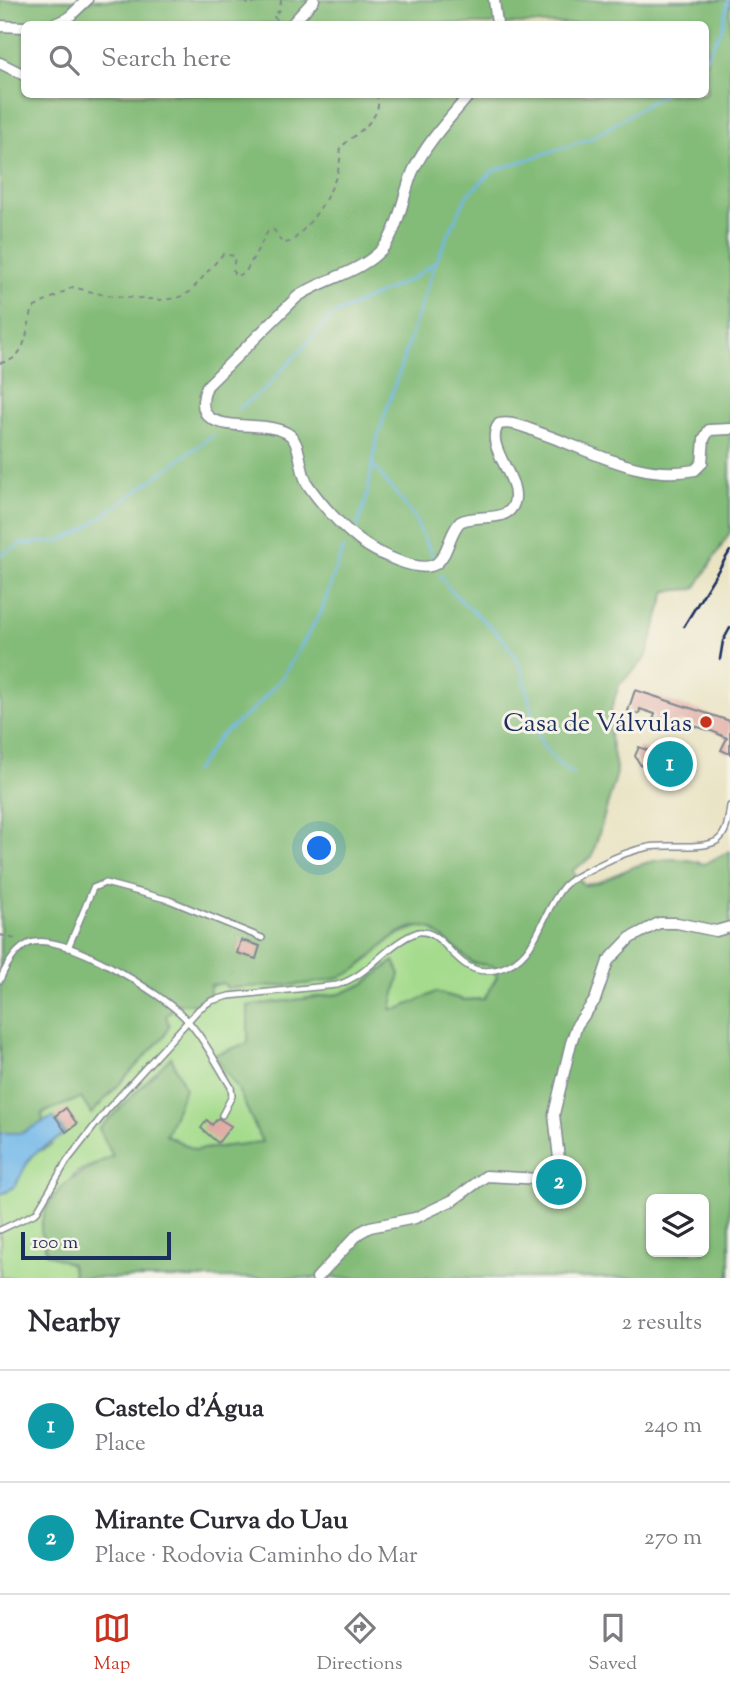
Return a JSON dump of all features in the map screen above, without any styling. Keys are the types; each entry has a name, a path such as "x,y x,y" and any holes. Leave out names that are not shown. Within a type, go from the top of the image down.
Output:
{"street":[{"path":"62,21 87,0"},
{"path":"295,21 314,0"},
{"path":"494,0 497,21"},
{"path":"0,26 21,27"},
{"path":"0,63 21,74"},
{"path":"467,98 419,159 392,230 377,254 311,287 297,298 207,386 202,404 205,414 215,422 259,426 288,434 295,442 302,474 309,486 349,531 369,547 411,566 425,568 439,562 460,522 474,517 500,516 511,510 515,503 514,488 495,438 499,424 515,424 586,448 616,463 646,471 695,470 705,456 705,434 714,428 730,429"},
{"path":"317,1278 359,1233 370,1227 415,1218 453,1200 486,1176 540,1179 553,1173 559,1159 554,1114 570,1043 577,1025 595,1000 608,961 630,938 659,923 668,922 716,931 730,927"}],"lane":[{"path":"0,1230 36,1213 67,1161 186,1019 211,1001 229,996 323,987 353,980 365,973 392,946 418,932 435,936 469,968 492,971 505,967 529,951 550,906 571,880 601,864 639,849 712,844 723,835 730,806"},
{"path":"68,948 93,888 105,883 169,900 262,938"},
{"path":"0,980 14,957 32,943 44,941 68,948 126,974 186,1019 231,1087 232,1096 222,1115"}],"path":[{"path":"246,0 253,5 262,0"},
{"path":"279,21 273,16 280,10 281,0"},
{"path":"0,363 9,361 22,351 33,308 61,291 73,287 104,295 160,300 177,298 196,286 223,254 235,256 235,276 245,273 268,230 274,230 282,243 292,242 328,198 343,163 340,148 364,129 379,104 377,98"},
{"path":"0,934 32,943"}],"green space":[{"path":"0,0 730,0 730,532 695,589 666,591 646,658 619,685 611,710 610,736 617,773 592,857 572,871 584,885 600,882 654,861 674,859 704,864 730,851 730,1278 74,1278 71,1264 47,1254 41,1227 50,1202 68,1182 113,1156 99,1129 171,1057 185,1088 166,1135 195,1150 262,1142 238,1089 214,1055 248,1043 248,1006 340,994 364,984 394,961 400,974 391,1009 399,1009 436,992 464,1000 484,999 497,977 493,966 473,963 432,929 420,927 399,933 355,970 327,980 293,985 227,988 224,983 210,985 210,993 196,1004 177,1004 166,1016 169,1025 165,1035 91,1114 81,1098 42,1113 43,1123 22,1133 0,1133"},
{"path":"424,926 432,929 457,951 493,966 497,977 484,999 464,1000 436,992 399,1009 390,1008 400,974 394,961 364,984 340,994 248,1006 248,1043 214,1055 238,1089 263,1142 195,1150 166,1135 185,1088 171,1057 113,1156 77,1172 54,1197 41,1227 47,1253 72,1264 74,1278 0,1278 0,1194 7,1192 35,1153 52,1145 53,1118 43,1123 42,1113 81,1097 92,1113 165,1035 169,1025 165,1016 199,991 224,983 227,988 329,980 356,969 392,938"}],"water":[{"path":"53,1117 65,1133 35,1153 12,1188 0,1194 0,1133 22,1133"}],"building":[{"name":"Casa de Válvulas","path":"635,690 730,721 730,754 721,750 727,738 714,732 679,721 676,731 652,723 655,714 640,709 639,714 628,711"},
{"path":"639,747 664,757 667,751 687,759 683,774 677,780 669,781 661,777 658,764 641,766 635,756"},
{"path":"241,940 260,946 256,959 237,953"},
{"path":"66,1108 77,1124 66,1132 55,1116"},
{"path":"218,1118 231,1126 218,1143 201,1128 207,1120 212,1125"}],"waterway":[{"path":"709,52 722,29 728,0"},
{"path":"238,409 264,390 333,315 415,277 436,261 467,195 493,171 592,138 657,98"},
{"path":"357,527 366,500 377,439 435,263"},
{"path":"0,555 21,544 60,541 81,532 213,435"},
{"path":"373,465 413,515 432,555"},
{"path":"195,771 219,737 254,709 281,679 321,613 343,548"},
{"path":"440,575 456,596 496,632 513,653 521,669 537,732 544,747 573,774"}],"railway":[{"path":"684,626 730,551"},
{"path":"720,659 723,641 730,628"}],"place":[{"name":"Casa de Válvulas","path":"706,722"},
{"name":"Castelo d’Água","path":"670,764"},
{"name":"Mirante Curva do Uau","path":"559,1182"}]}
